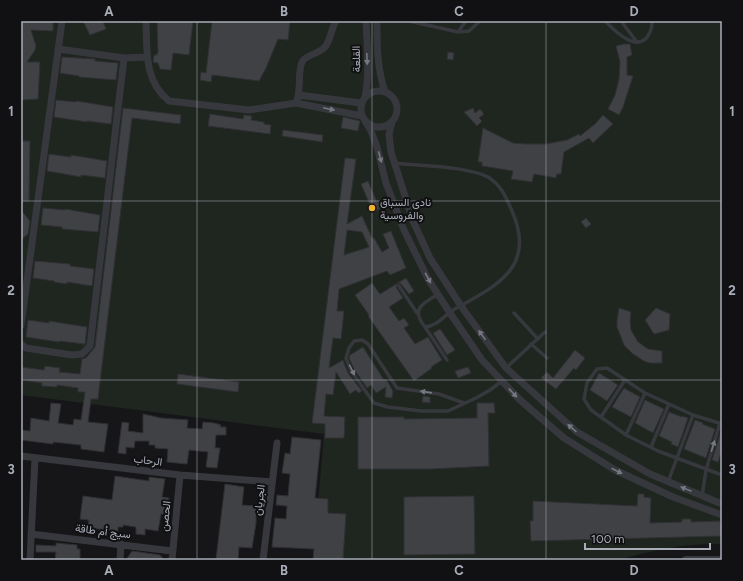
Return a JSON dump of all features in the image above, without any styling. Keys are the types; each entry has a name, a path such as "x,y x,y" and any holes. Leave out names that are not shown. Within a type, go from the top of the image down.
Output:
{"street":[{"path":"21,325 62,21"},
{"path":"146,21 147,57 152,79 160,94 169,101 249,110 296,103 363,119 371,126 386,126 392,122"},
{"path":"296,103 299,95 301,63 304,59 317,53 325,47 329,42 336,21"},
{"name":"القلعة","path":"363,100 367,86 366,21"},
{"name":"القلعة","path":"377,21 378,59 381,79 385,92"},
{"path":"58,49 124,58 147,57"},
{"path":"21,344 26,348 72,355 82,354 90,346 124,58"},
{"path":"722,504 650,474 577,432 509,370 462,306 430,258 413,221 391,152 389,134 392,122 396,116 396,101 391,95 385,92 378,90 370,92 363,100 363,119 371,131 377,147 386,183 404,230 428,279 482,360 520,400 564,438 615,470 662,492 722,515"},
{"path":"299,95 363,100"},
{"path":"502,381 509,370"},
{"name":"الجريان","path":"264,560 276,443"},
{"name":"الرحاب","path":"21,456 180,475 272,482"},
{"path":"30,560 35,458"},
{"name":"الحصن","path":"172,560 180,475"},
{"path":"662,492 668,482"},
{"path":"697,506 702,496"},
{"name":"سيج أم طاقة","path":"31,534 172,551"},
{"path":"120,560 121,544"},
{"path":"686,560 722,560"}],"lane":[{"path":"409,21 430,23 458,32 469,31 480,21"},
{"path":"458,32 466,21"},
{"path":"605,21 617,33 626,39 637,42 645,39 652,29 652,21"},
{"path":"621,21 637,42"},
{"path":"394,163 468,171 488,178 503,189 516,220 519,253 512,270 497,283 462,306 434,324 425,327"},
{"path":"400,286 418,313 419,320 447,360"},
{"path":"418,313 420,307 425,302 438,294"},
{"path":"514,313 538,338"},
{"path":"509,370 545,332"},
{"path":"464,403 439,394 397,388 368,344 362,340 354,341 349,348 346,358 351,371 374,403 388,407 404,410 434,412 448,411 476,398 502,381"},
{"path":"532,344 547,358"},
{"path":"702,496 706,470 721,423 693,415 645,393 607,368 597,370 587,383 584,399 591,410 626,435 658,451 706,470 722,475"},
{"path":"601,417 624,380"},
{"path":"626,435 645,393"},
{"path":"651,447 669,404"},
{"path":"668,482 693,415"}],"shaded area":[{"name":"نادي السباق والفروسية","path":"21,21 722,21 722,544 669,548 618,560 313,560 324,434 21,395"}],"building":[{"path":"21,21 53,21 53,31 31,30 36,46 27,62 40,62 38,99 21,100"},
{"path":"83,21 103,21 106,29 90,35"},
{"path":"157,21 193,21 189,55 173,53 171,70 160,69 158,63 153,62 154,55 157,55 158,53"},
{"path":"212,21 290,21 288,40 278,39 259,81 212,75 211,82 200,80 201,72 206,73"},
{"path":"630,44 632,55 627,57 627,75 633,76 619,115 608,109 615,95 619,79 620,62 616,46"},
{"path":"448,52 454,53 453,60 447,59"},
{"path":"62,57 95,59 95,61 118,63 116,80 79,77 60,73"},
{"path":"56,100 77,101 113,107 111,124 54,117"},
{"path":"123,108 181,115 180,124 132,118 98,399 91,399 88,422 108,424 104,452 81,449 81,445 53,442 53,444 21,440 21,430 30,431 31,418 49,421 51,403 61,404 58,423 73,425 74,419 81,420 85,392 78,392 78,388 57,385 57,387 42,386 42,383 21,380 21,367 44,370 45,366 60,368 59,372 80,374 82,359 86,358 95,347"},
{"path":"473,108 475,113 480,109 484,114 479,118 482,121 477,126 464,112"},
{"path":"210,114 243,119 244,115 252,116 251,120 264,122 264,124 271,125 270,134 208,126"},
{"path":"603,115 613,124 593,143 589,138 564,152 561,174 557,174 556,178 534,174 532,182 511,179 513,171 482,166 482,162 478,162 483,128 513,143 546,144 567,140 579,134 580,136 595,124"},
{"path":"343,117 360,121 358,131 341,128"},
{"path":"283,130 323,135 322,142 282,136"},
{"path":"21,141 30,141 29,201 21,201"},
{"path":"49,154 71,157 71,155 107,161 105,178 81,175 81,177 47,171"},
{"path":"345,158 356,159 347,224 362,216 372,238 374,238 382,252 389,248 383,234 391,231 406,268 390,275 387,271 339,289 337,311 344,311 341,339 333,338 329,368 343,360 348,373 362,391 358,393 356,390 350,394 336,372 333,395 326,394 324,416 345,417 344,438 325,438 325,424 312,423","holes":["347,230 362,232 369,247 344,255"]},
{"path":"368,181 377,202 382,200 385,206 373,212 361,184"},
{"path":"43,208 65,209 100,215 98,232 62,229 62,227 41,225"},
{"path":"21,210 30,221 28,234 21,240"},
{"path":"586,218 591,224 586,228 581,222"},
{"path":"35,261 70,264 70,266 94,269 92,286 67,282 67,284 33,278"},
{"path":"406,278 414,291 409,294 401,284 398,283 396,287 403,298 389,307 399,321 404,318 409,325 404,328 415,344 428,337 442,360 414,381 355,295 372,283 380,294"},
{"path":"619,308 631,312 631,330 638,342 648,349 662,351 662,363 650,363 644,361 633,354 624,345 617,327"},
{"path":"656,308 670,314 669,330 654,334 645,320"},
{"path":"28,320 49,323 49,321 87,327 85,344 26,337"},
{"path":"440,329 455,350 447,355 433,333"},
{"path":"363,347 384,380 386,379 393,391 392,398 385,397 386,387 376,393 371,385 367,388 354,369 349,358 350,355"},
{"path":"575,350 585,358 576,370 574,368 556,389 541,378 547,372 553,378"},
{"path":"468,367 471,373 458,378 455,371"},
{"path":"599,373 618,385 607,401 590,390"},
{"path":"178,374 239,382 238,392 177,384"},
{"path":"624,388 640,397 631,417 612,407"},
{"path":"423,396 430,397 430,403 422,402"},
{"path":"645,400 664,409 653,433 635,423"},
{"path":"477,403 494,403 495,413 488,413 489,466 431,469 358,469 358,417 404,417 404,419 477,418"},
{"path":"669,412 688,418 678,447 671,444 672,442 659,436"},
{"path":"143,414 161,418 188,420 187,428 202,429 203,422 214,423 221,425 220,427 226,427 226,435 216,435 215,448 220,448 217,468 206,467 208,452 189,450 187,464 167,462 168,449 155,448 155,445 149,445 149,441 135,441 134,448 126,447 126,454 118,453 122,422 129,423 128,431 143,433"},
{"path":"695,420 715,429 706,458 684,449"},
{"path":"721,431 722,450 718,462 712,460"},
{"path":"292,437 321,440 315,498 328,499 328,513 346,514 343,560 313,560 314,549 272,547 275,518 286,519 287,506 276,505 277,495 288,496 290,474 282,473 285,453 290,454"},
{"path":"115,476 149,481 149,477 165,479 162,497 169,498 168,505 166,505 165,514 161,514 158,531 145,529 145,535 136,534 136,527 123,525 123,527 118,527 118,531 88,528 89,520 80,519 83,496 112,500"},
{"path":"225,484 244,487 242,505 256,506 256,523 252,548 239,547 238,560 216,559"},
{"path":"638,494 644,494 644,497 651,498 650,523 682,522 682,519 691,519 691,522 720,521 720,523 722,523 722,536 531,541 530,521 533,521 533,501 637,506"},
{"path":"474,496 475,554 404,555 404,497"},
{"path":"56,543 77,545 77,549 80,549 80,560 55,560 56,552 36,552 36,545 56,546"},
{"path":"132,551 160,555 164,560 126,560"}],"place":[{"name":"نادي السباق والفروسية","path":"372,208"}]}
